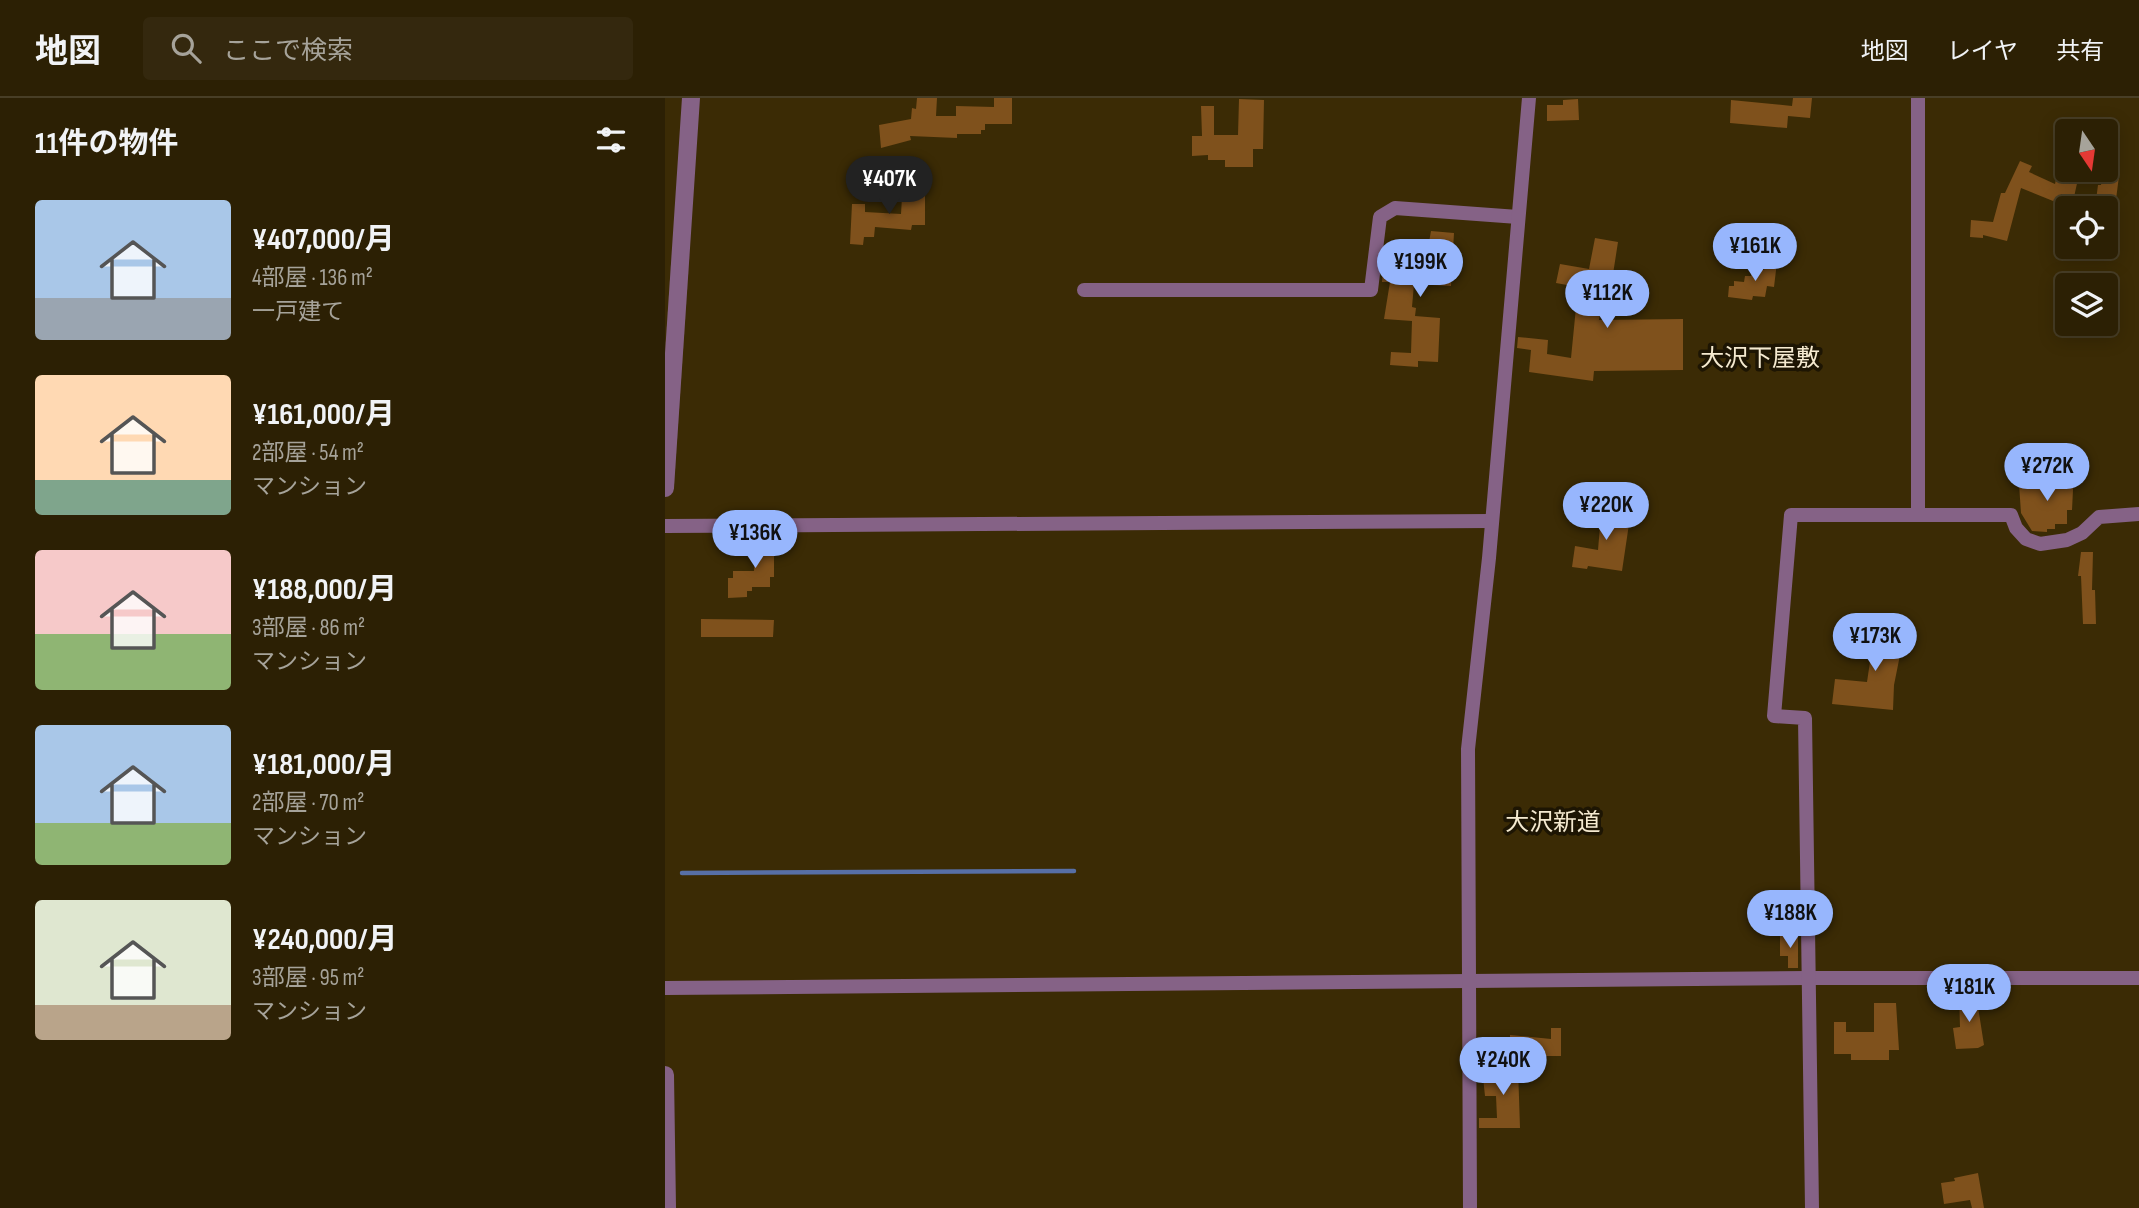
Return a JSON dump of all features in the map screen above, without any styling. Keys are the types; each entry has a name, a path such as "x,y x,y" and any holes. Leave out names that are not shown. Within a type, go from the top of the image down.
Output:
{"street":[{"path":"665,488 691,98"},
{"path":"1470,1208 1468,749 1529,98"},
{"path":"1918,98 1918,515"},
{"path":"1084,290 1371,290 1380,217 1395,208 1518,217"},
{"path":"1812,1208 1805,718 1774,716 1791,515 2011,515 2017,528 2027,538 2040,544 2067,540 2082,533 2099,517 2139,514"},
{"path":"665,526 1490,521"},
{"path":"665,988 1808,978 2139,978"},
{"path":"665,1075 667,1208"}],"building":[{"path":"917,98 937,98 936,116 956,116 956,106 994,107 994,98 1012,98 1012,124 985,124 985,130 981,130 981,134 957,134 957,138 910,136 911,140 881,148 879,125 911,119"},
{"path":"1793,98 1812,98 1810,118 1788,116 1787,128 1730,123 1731,100 1792,106"},
{"path":"1239,99 1264,100 1263,149 1253,149 1253,167 1225,167 1225,160 1208,160 1208,155 1192,156 1192,136 1202,136 1201,106 1214,106 1214,135 1238,135"},
{"path":"1578,99 1579,120 1547,121 1547,105 1563,105 1563,100"},
{"path":"2020,161 2032,166 2029,172 2055,184 2077,182 2074,196 2061,194 2055,196 2055,202 2021,188 2007,241 1983,235 1983,238 1970,237 1971,220 1993,222 2001,193 2005,193"},
{"path":"2119,176 2116,196 2097,196 2098,185 2102,182 2118,182"},
{"path":"913,180 925,180 925,225 912,225 911,230 875,227 874,237 864,237 863,245 850,244 852,204 865,204 865,212 901,214 902,197 914,198"},
{"path":"1431,231 1454,233 1451,286 1414,284 1412,307 1416,308 1415,316 1440,318 1438,362 1418,361 1418,367 1390,365 1391,352 1411,353 1412,321 1384,319 1390,282 1382,282 1383,269 1402,270 1402,263 1425,264"},
{"path":"1595,238 1618,242 1611,287 1604,286 1599,320 1683,319 1683,370 1594,371 1593,381 1529,372 1531,350 1517,348 1518,337 1548,340 1547,354 1571,358 1578,287 1556,283 1560,264 1589,269"},
{"path":"1765,260 1777,262 1774,287 1767,286 1765,297 1753,296 1752,300 1728,297 1729,286 1734,286 1734,281 1744,282 1745,276 1751,276 1752,269 1764,270"},
{"path":"2061,470 2074,470 2072,510 2067,510 2067,524 2055,524 2055,529 2047,529 2047,532 2032,531 2021,513 2019,484 2060,483"},
{"path":"1602,502 1622,504 1619,523 1629,524 1622,571 1588,566 1587,569 1572,567 1575,546 1598,550"},
{"path":"756,535 774,535 774,577 770,577 770,587 752,587 752,591 747,591 747,597 728,598 728,578 733,578 733,571 754,571"},
{"path":"2081,552 2093,552 2092,590 2095,590 2096,624 2083,624 2081,576 2078,576"},
{"path":"701,619 774,620 773,637 701,637"},
{"path":"1876,623 1906,627 1899,650 1893,710 1832,704 1835,679 1867,682 1871,655 1867,655 1868,644 1873,645"},
{"path":"1798,935 1798,968 1788,968 1788,956 1780,956 1780,936"},
{"path":"1959,994 1976,994 1984,1045 1978,1048 1956,1049 1953,1028 1960,1027"},
{"path":"1874,1003 1896,1003 1899,1050 1889,1050 1889,1060 1851,1060 1851,1054 1834,1054 1834,1022 1846,1022 1846,1032 1874,1032"},
{"path":"1551,1028 1561,1028 1561,1056 1510,1056 1510,1035 1551,1039"},
{"path":"1518,1067 1520,1128 1479,1128 1479,1118 1497,1118 1496,1096 1485,1096 1482,1068"},
{"path":"1978,1173 1984,1208 1972,1208 1970,1200 1944,1204 1941,1183"}],"waterway":[{"path":"682,873 1074,871"}],"district":[{"name":"大沢下屋敷","path":"1760,358"},
{"name":"大沢新道","path":"1553,822"}]}
